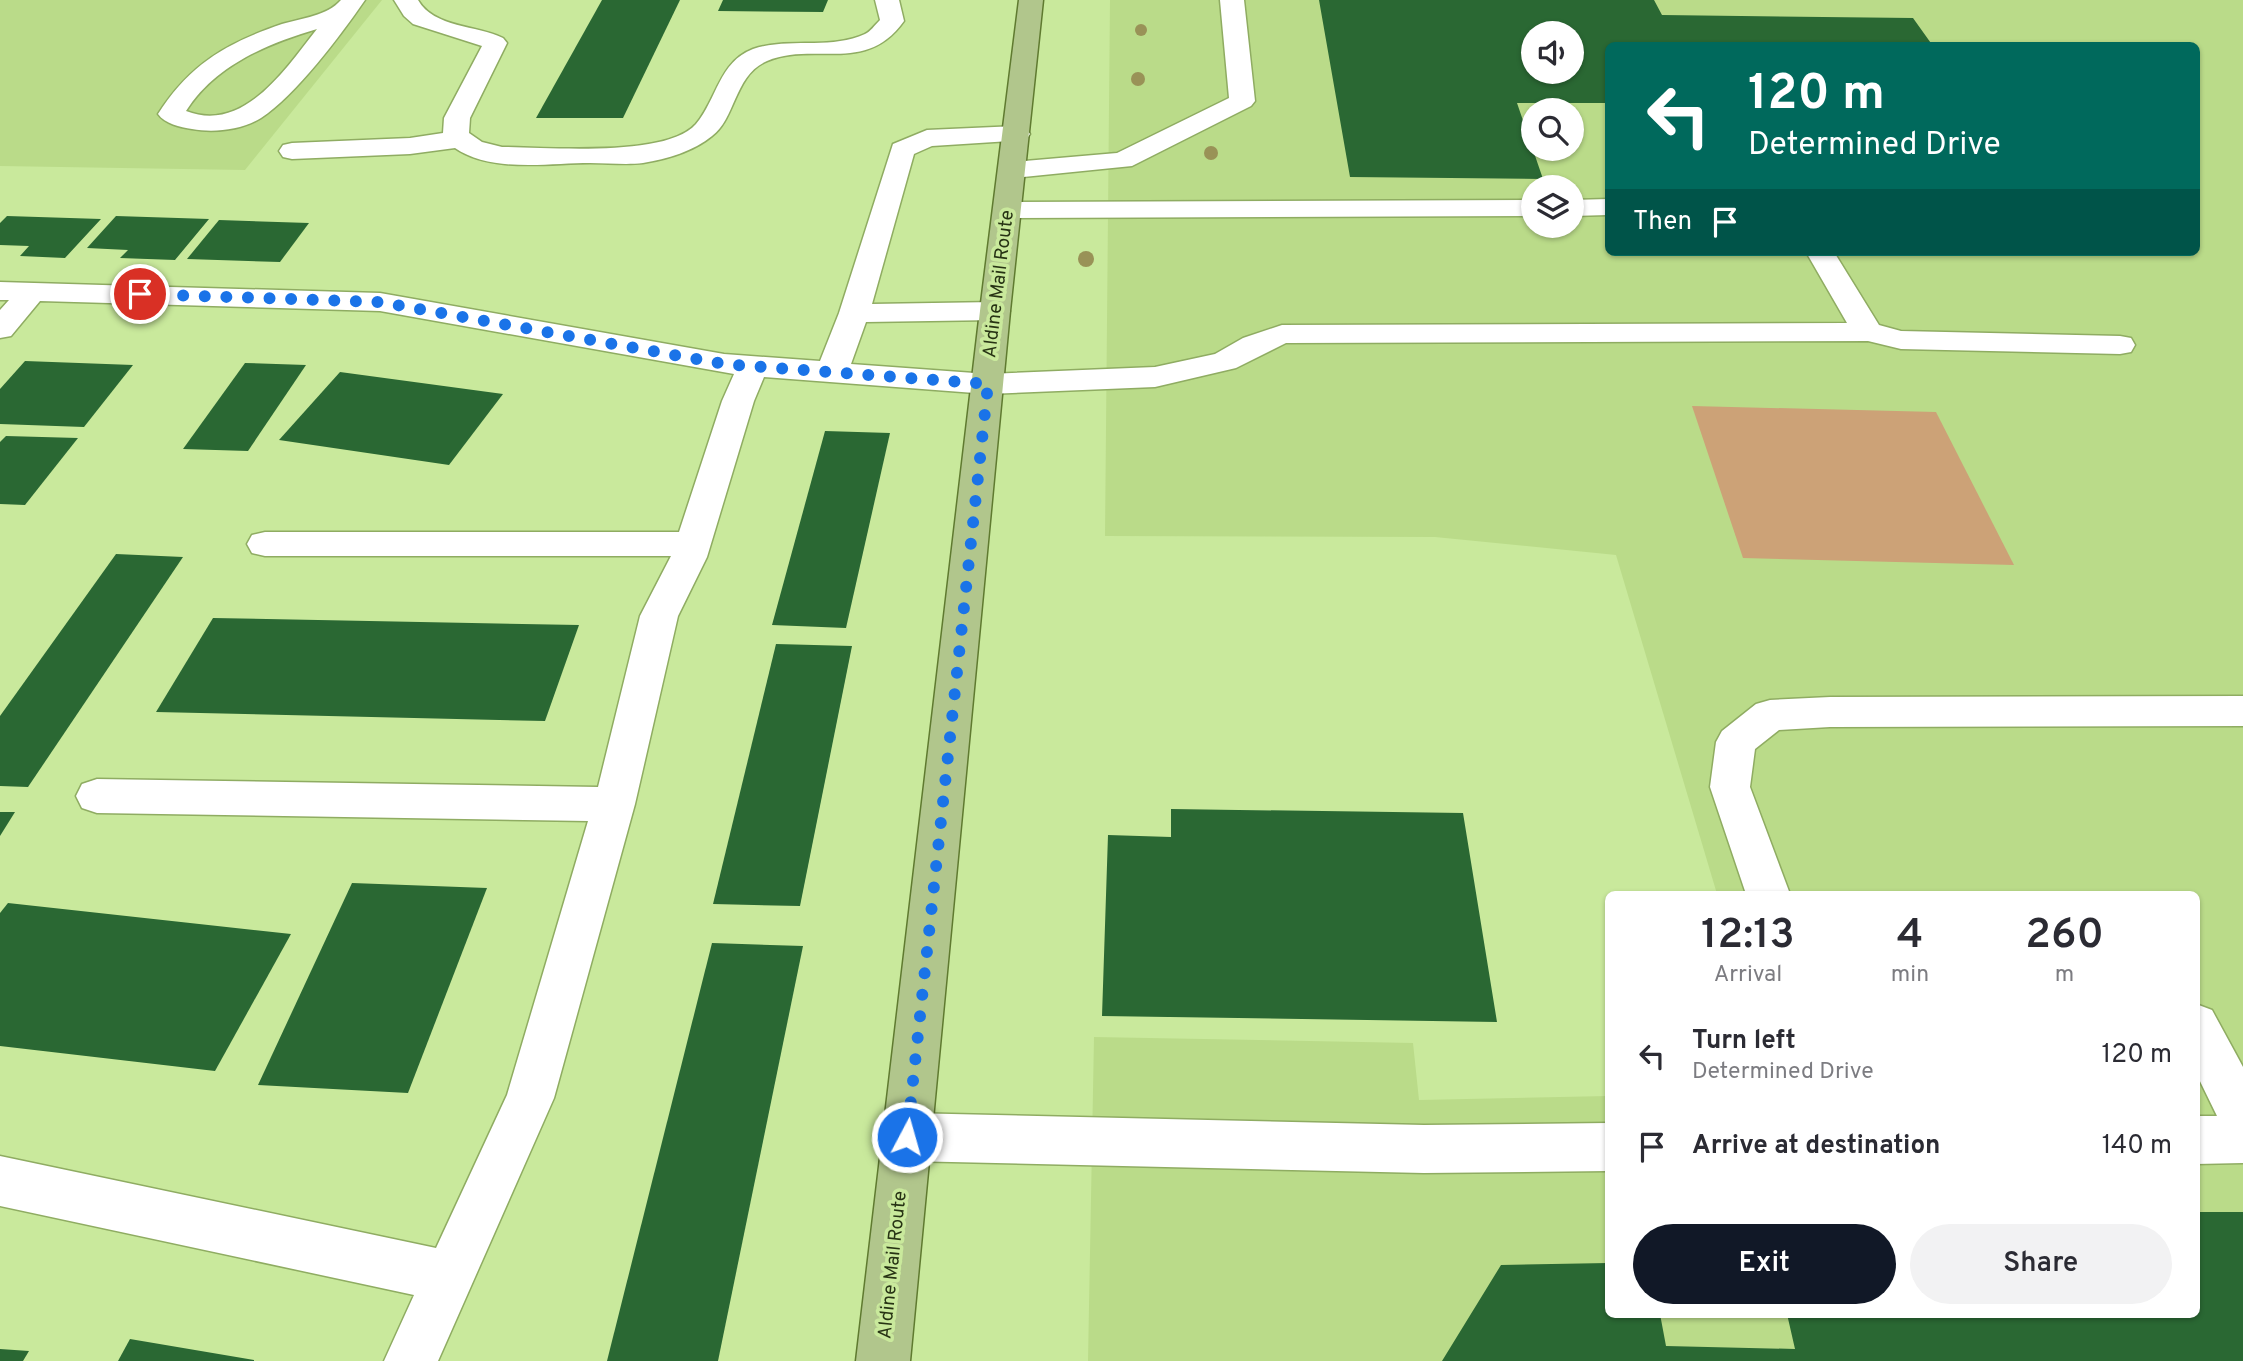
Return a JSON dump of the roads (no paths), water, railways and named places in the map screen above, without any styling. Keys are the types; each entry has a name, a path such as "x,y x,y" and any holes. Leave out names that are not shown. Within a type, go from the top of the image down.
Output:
{"main road":[{"name":"Aldine Mail Route","path":"883,1361 995,311 1031,0"}],"street":[{"path":"406,0 419,18 444,28 484,36 495,43 457,118 456,136 473,148 502,155 642,155 677,146 705,130 740,67 760,55 788,49 841,48 875,39 892,21 887,0"},
{"path":"1013,170 1123,160 1242,101 1232,0"},
{"path":"347,7 280,87 251,113 227,122 183,121 171,114 178,99 224,57 347,7"},
{"path":"832,372 854,313 902,150 927,138 1017,134"},
{"path":"292,151 410,146 460,139"},
{"path":"1008,210 1521,208"},
{"path":"1584,208 1605,208"},
{"path":"1822,256 1868,332"},
{"path":"0,290 380,302 724,364 988,384 1155,377 1225,360 1282,334 1868,332 1901,340 2120,345"},
{"path":"0,329 33,291"},
{"path":"854,313 995,311"},
{"path":"411,1361 530,1098 614,804 659,616 694,544 738,401 753,366"},
{"path":"265,544 694,544"},
{"path":"1767,891 1730,786 1736,741 1770,715 1844,712 2243,711"},
{"path":"97,796 614,804"},
{"path":"2200,1033 2243,1116"},
{"path":"907,1137 1424,1149 1605,1147"},
{"path":"2200,1140 2243,1139"},
{"path":"0,1181 449,1277"}]}
